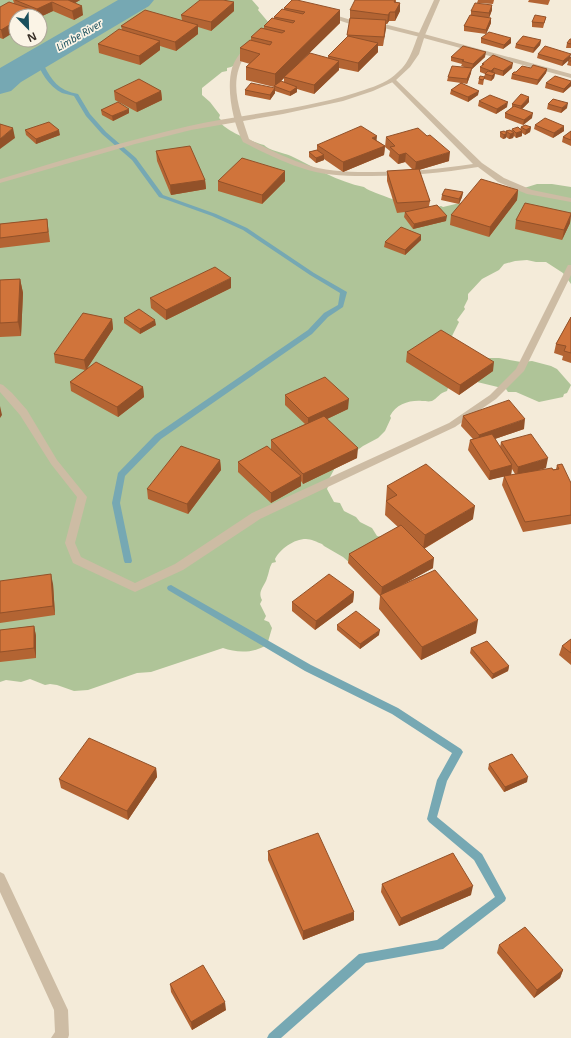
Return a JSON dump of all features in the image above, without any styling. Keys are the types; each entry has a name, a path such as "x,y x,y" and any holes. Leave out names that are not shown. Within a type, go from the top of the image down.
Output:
{"street":[{"path":"0,182 107,148 191,128 343,99 371,90 393,80 408,66 416,54 422,35 437,0"},
{"path":"324,14 350,22 380,25 422,35 571,76"},
{"path":"257,38 241,54 234,68 234,94 239,120 246,140 271,154 310,168 346,174 409,174 436,172 480,165"},
{"path":"393,80 480,165 500,180 530,192 571,200"},
{"path":"0,387 9,394 38,433 54,462 82,497 70,543 77,560 135,588 179,567 256,516 452,425 493,397 520,371 571,267"},
{"path":"0,878 61,1010 62,1035 58,1038"}],"green space":[{"path":"0,0 252,0 269,23 251,50 240,62 227,68 227,71 222,72 202,88 202,95 210,102 220,115 220,122 228,129 272,150 291,156 345,182 364,187 372,192 388,198 419,207 443,207 485,197 502,195 537,184 552,184 571,187 571,284 563,273 546,262 527,260 504,264 499,270 482,279 468,294 468,299 464,307 465,309 457,320 459,322 449,342 481,358 499,358 521,362 532,361 551,366 557,369 571,385 563,397 539,402 516,392 508,392 506,389 473,381 448,388 447,391 432,401 408,402 396,408 390,416 391,418 385,431 378,438 363,446 336,466 329,479 330,482 327,489 334,502 340,503 344,511 372,528 377,536 382,537 351,564 343,557 322,544 306,539 301,539 284,548 277,555 275,559 276,562 272,563 260,594 262,600 260,604 266,616 264,620 269,622 272,628 267,645 254,650 245,651 236,651 223,648 151,672 137,673 88,690 74,691 57,685 45,685 30,679 21,682 6,680 0,682"}],"building":[{"path":"15,0 68,0 82,6 72,11 52,2 39,8 35,8"},
{"path":"200,0 223,0 234,2 211,22 181,15"},
{"path":"292,0 340,10 275,74 246,67 260,54 240,48 250,40 270,45 272,42 251,37 261,28 282,33 285,31 264,26 272,18 293,23 295,21 274,17 282,9 303,14 305,12 284,8"},
{"path":"355,0 395,0 394,2 400,3 395,12 390,12 388,15 350,10"},
{"path":"9,2 28,8 8,8 8,26 1,30 0,7"},
{"path":"475,3 492,5 489,13 471,11"},
{"path":"145,10 198,25 175,42 121,26"},
{"path":"470,15 491,18 486,30 464,26"},
{"path":"535,15 546,17 544,23 532,22"},
{"path":"350,18 386,20 384,37 347,35"},
{"path":"119,29 160,41 139,56 98,44"},
{"path":"489,32 511,38 504,45 481,38"},
{"path":"348,36 378,43 358,63 328,56"},
{"path":"523,36 541,40 534,48 516,44"},
{"path":"571,39 571,44 567,43"},
{"path":"463,46 486,52 473,64 451,57"},
{"path":"545,46 571,54 563,61 538,54"},
{"path":"310,53 339,61 314,85 284,77"},
{"path":"493,55 513,63 503,71 494,68 491,71 480,67"},
{"path":"533,65 547,69 538,80 512,74 522,66 531,68"},
{"path":"452,66 472,68 467,79 448,77"},
{"path":"488,71 495,73 492,76 485,74"},
{"path":"480,76 485,77 483,80 479,79"},
{"path":"555,76 571,82 564,89 546,83"},
{"path":"139,79 161,91 136,103 114,91"},
{"path":"281,81 297,87 290,92 274,86"},
{"path":"251,83 275,88 270,95 245,90"},
{"path":"461,83 479,91 468,97 451,90"},
{"path":"521,94 529,97 521,106 512,104"},
{"path":"490,95 508,102 497,109 479,101"},
{"path":"553,99 568,103 562,108 548,104"},
{"path":"118,102 129,109 112,116 101,110"},
{"path":"514,106 533,113 524,120 505,113"},
{"path":"545,118 564,126 554,133 535,125"},
{"path":"49,122 59,130 36,139 25,130"},
{"path":"0,124 13,128 0,139"},
{"path":"525,125 531,127 526,130 521,127"},
{"path":"361,126 377,136 372,138 385,146 343,162 317,145"},
{"path":"518,127 522,131 516,133 512,129"},
{"path":"418,128 427,136 430,135 450,152 416,162 406,153 399,155 390,147 395,146 386,137"},
{"path":"510,130 514,133 510,134 506,131"},
{"path":"504,131 507,133 504,135 500,132"},
{"path":"571,131 571,140 563,137"},
{"path":"190,146 205,180 170,185 156,151"},
{"path":"317,150 324,155 316,158 309,152"},
{"path":"242,158 285,171 262,195 218,181"},
{"path":"419,169 430,201 397,203 387,171"},
{"path":"481,179 518,190 490,227 451,215"},
{"path":"445,189 463,192 459,199 442,195"},
{"path":"525,203 571,213 564,230 516,220"},
{"path":"437,205 447,216 414,224 405,212"},
{"path":"47,219 48,232 0,238 0,224"},
{"path":"401,227 421,235 405,250 385,242"},
{"path":"215,267 231,278 166,310 150,298"},
{"path":"20,279 18,322 0,323 0,280"},
{"path":"139,309 155,320 140,329 124,318"},
{"path":"83,313 112,319 84,360 54,354"},
{"path":"571,317 571,353 564,351 566,346 556,344"},
{"path":"441,330 494,362 460,385 407,352"},
{"path":"96,362 143,387 117,407 70,382"},
{"path":"325,377 349,399 308,418 285,395"},
{"path":"509,400 525,419 479,435 463,416"},
{"path":"324,416 358,448 303,474 271,440"},
{"path":"492,434 512,465 490,471 470,440"},
{"path":"531,434 548,458 518,467 501,442"},
{"path":"181,446 220,460 187,504 147,489"},
{"path":"267,446 301,476 271,493 238,462"},
{"path":"426,464 475,506 425,535 386,501 397,495 387,486"},
{"path":"562,464 571,483 571,515 525,522 504,476 552,468 553,470 559,469 557,465"},
{"path":"401,525 434,558 382,587 349,554"},
{"path":"435,570 478,620 422,647 380,595"},
{"path":"51,574 53,606 0,613 0,581"},
{"path":"329,574 354,592 316,621 292,602"},
{"path":"356,611 380,630 360,644 337,625"},
{"path":"34,626 34,648 0,652 0,630"},
{"path":"571,639 571,653 562,646"},
{"path":"487,641 509,666 493,674 471,648"},
{"path":"89,738 156,768 127,811 59,779"},
{"path":"512,754 528,777 505,787 489,764"},
{"path":"318,833 354,912 303,931 268,851"},
{"path":"453,853 473,886 401,918 382,884"},
{"path":"525,927 563,970 537,990 499,945"},
{"path":"203,965 225,1002 191,1022 170,984"}],"waterway":[{"name":"Limbe River","path":"0,84 10,75 139,0"},
{"path":"38,58 44,72 50,80 63,91 76,95 88,115 104,133 134,159 161,196 214,215 245,229 312,274 344,292 341,306 326,315 310,332 158,437 121,475 116,503 128,561"},
{"path":"171,588 308,668 395,711 458,752 442,780 432,819 478,857 501,898 439,945 363,958 273,1038"}]}
